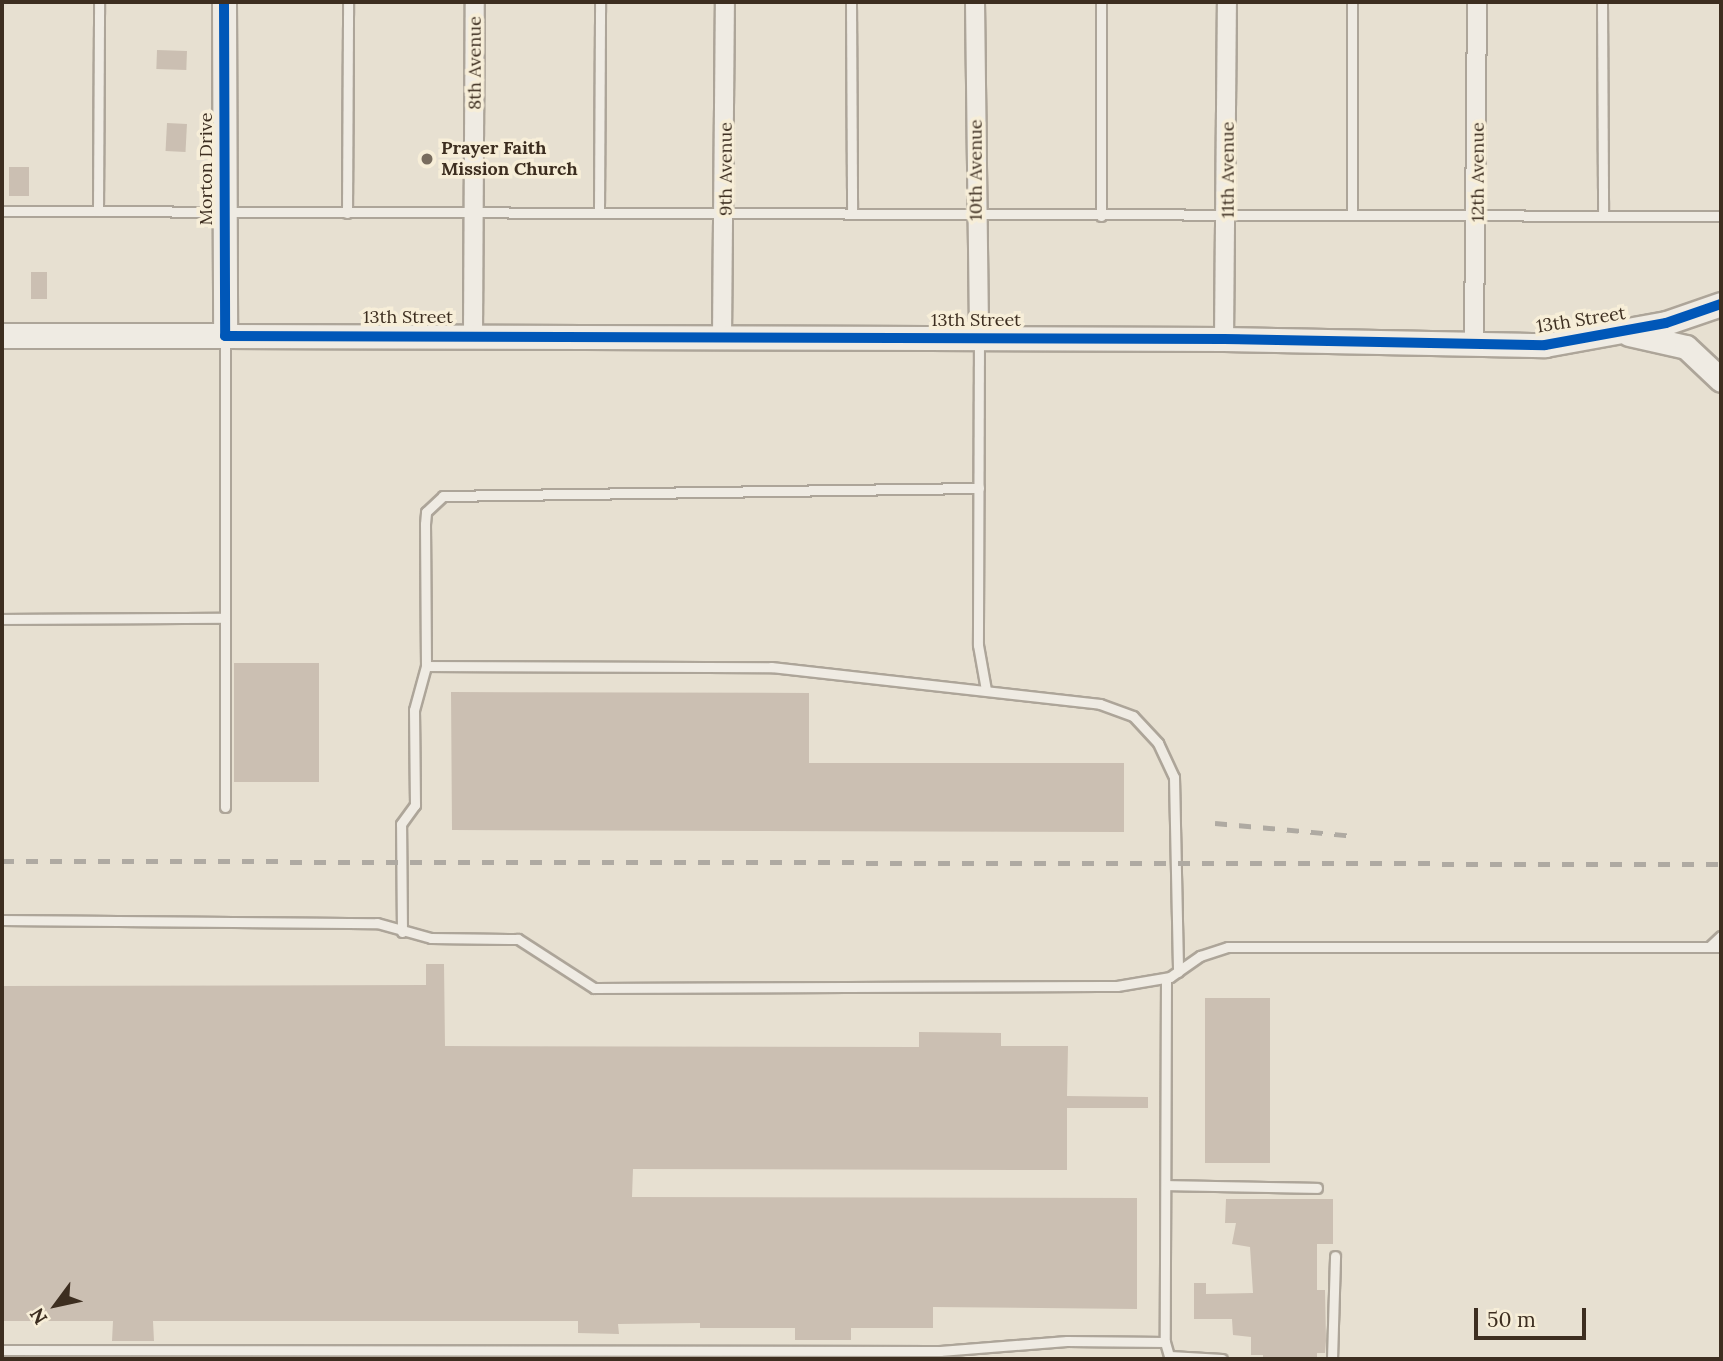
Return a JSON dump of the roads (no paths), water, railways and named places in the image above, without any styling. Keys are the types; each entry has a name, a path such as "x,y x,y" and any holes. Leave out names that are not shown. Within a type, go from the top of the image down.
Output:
{"main road":[{"name":"13th Street","path":"2,336 225,336"}],"street":[{"name":"Morton Drive","path":"224,2 225,336"},
{"name":"8th Avenue","path":"473,334 475,2"},
{"name":"9th Avenue","path":"722,336 727,211 725,2"},
{"name":"10th Avenue","path":"975,2 979,337"},
{"name":"11th Avenue","path":"1224,339 1228,215 1227,2"},
{"name":"12th Avenue","path":"1474,343 1478,213 1477,2"},
{"name":"13th Street","path":"225,336 473,334 979,337 1545,345 1619,332 1721,304"},
{"path":"1619,332 1686,347 1721,380"}],"lane":[{"path":"98,211 99,2"},
{"path":"347,213 348,2"},
{"path":"599,210 600,2"},
{"path":"851,2 852,211"},
{"path":"1101,2 1101,216"},
{"path":"1352,2 1352,212"},
{"path":"1602,2 1603,215"},
{"path":"2,211 852,211 1101,216 1352,212 1721,216"},
{"path":"225,336 225,807"},
{"path":"979,337 978,645 986,690"},
{"path":"402,932 401,824 415,806 414,710 426,666 426,512 443,496 979,488"},
{"path":"2,619 225,618"},
{"path":"426,666 771,667 1100,704 1133,716 1158,743 1174,777 1178,972"},
{"path":"2,920 377,923 431,938 518,939 594,988 1117,986 1166,978 1200,956 1228,947 1721,947"},
{"path":"1709,947 1721,936"},
{"path":"1166,978 1165,1342 1170,1358 1222,1359"},
{"path":"1166,1185 1317,1188"},
{"path":"1332,1359 1335,1256"},
{"path":"2,1350 940,1352 1067,1341 1165,1342"}],"railway":[{"path":"1215,823 1356,836"},
{"path":"2,861 1721,864"}],"place":[{"name":"Prayer Faith Mission Church","path":"427,159"}]}
